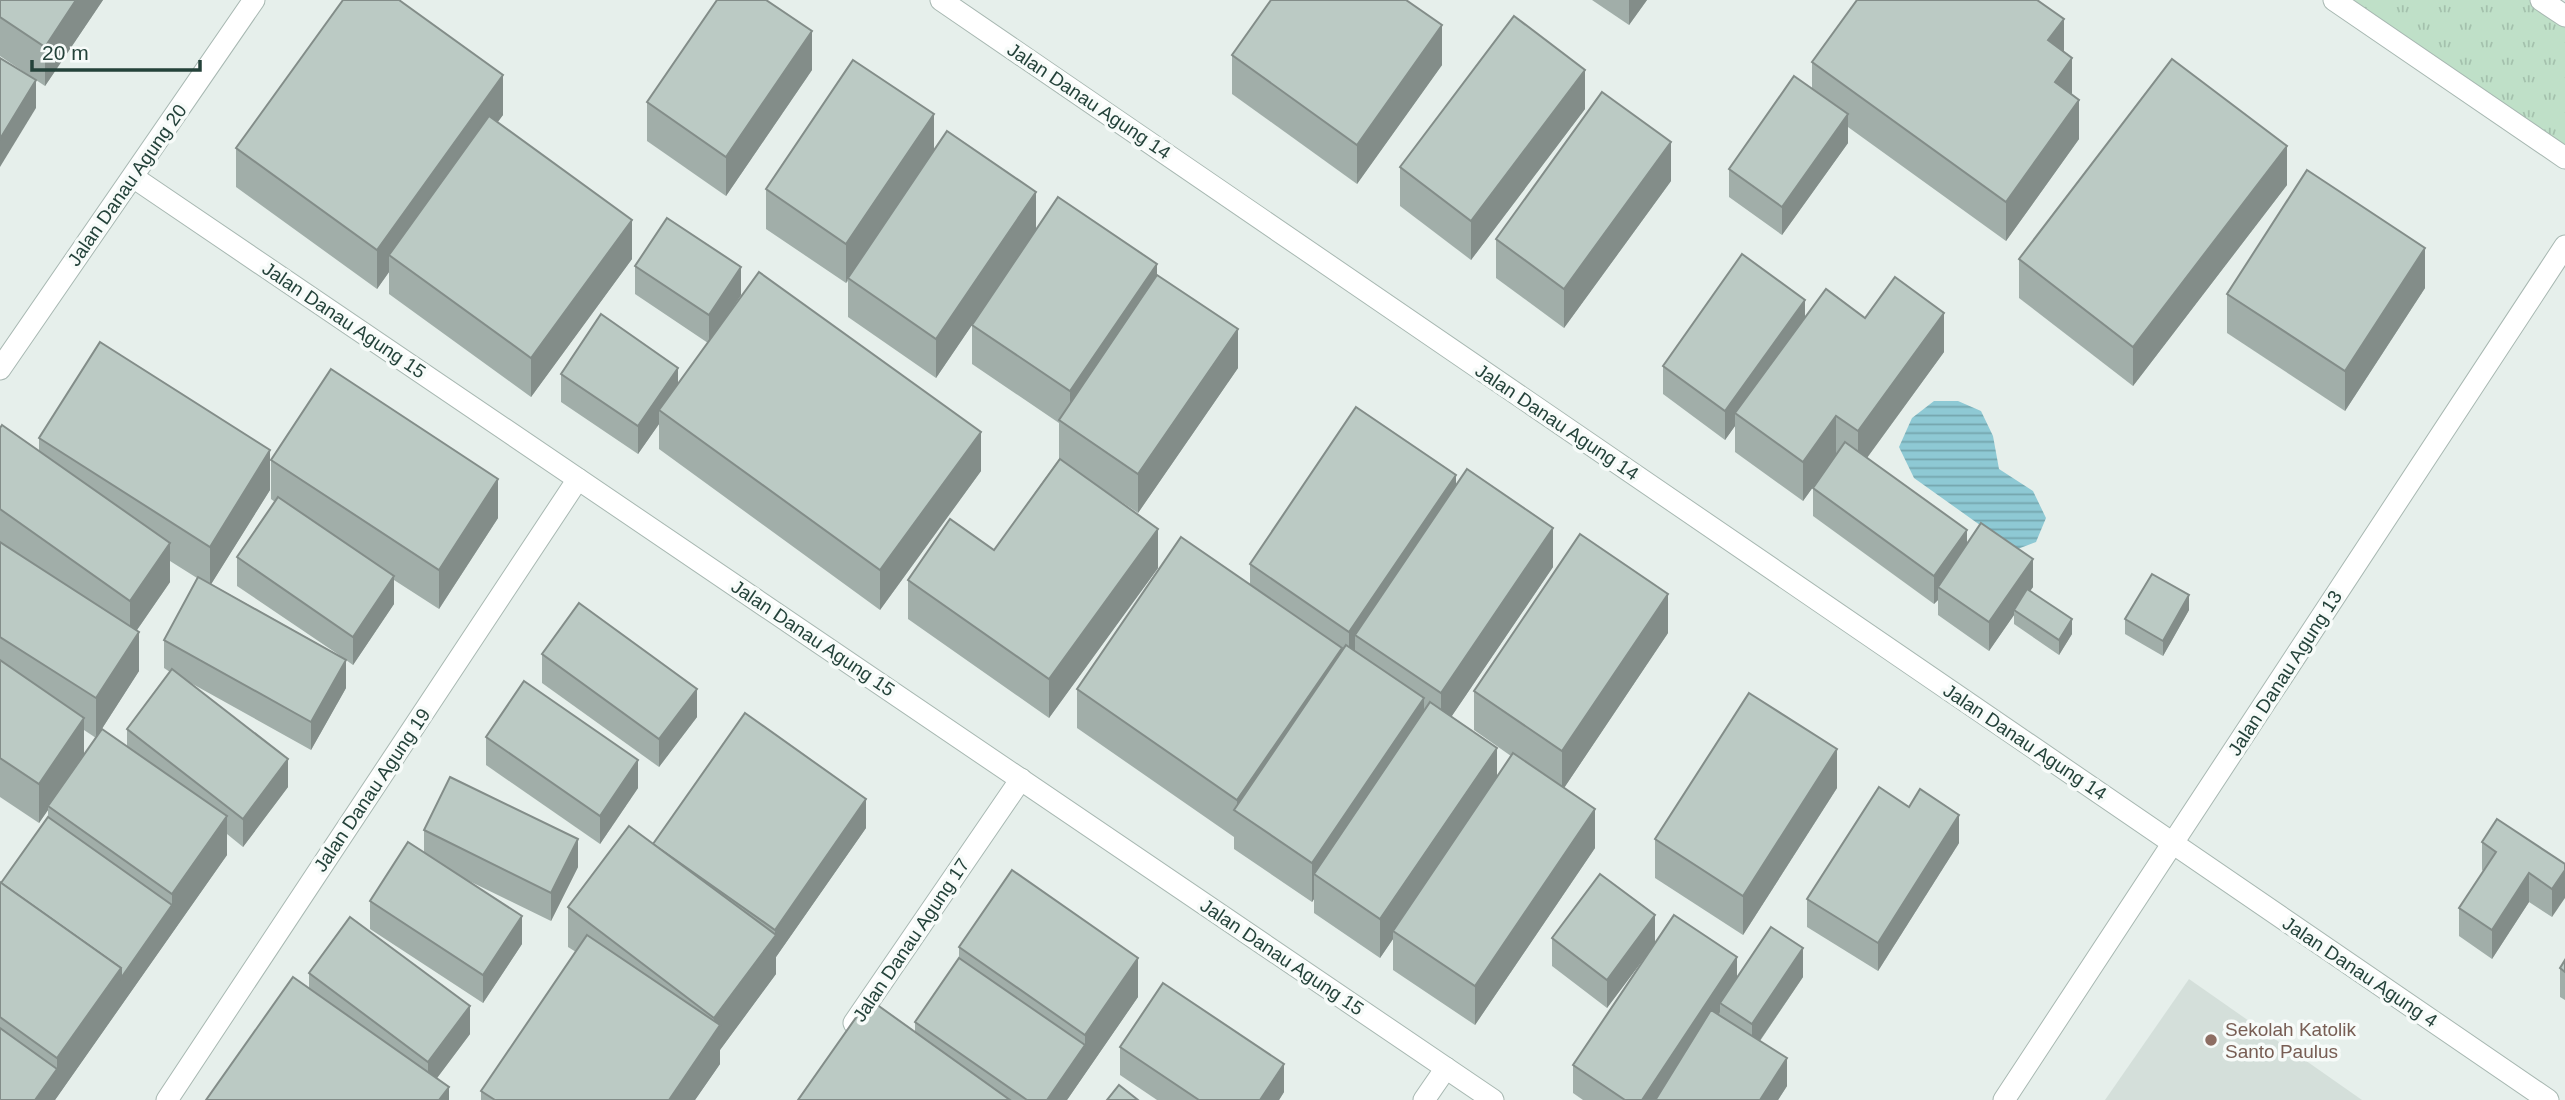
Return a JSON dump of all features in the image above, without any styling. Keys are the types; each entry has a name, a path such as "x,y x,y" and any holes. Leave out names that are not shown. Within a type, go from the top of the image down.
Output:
{"street":[{"name":"Jalan Danau Agung 20","path":"0,369 254,0"},
{"name":"Jalan Danau Agung 14","path":"941,0 2173,844"},
{"path":"2334,0 2565,159"},
{"path":"2541,0 2565,16"},
{"name":"Jalan Danau Agung 15","path":"133,177 1493,1100"},
{"name":"Jalan Danau Agung 13","path":"2004,1100 2565,246"},
{"name":"Jalan Danau Agung 19","path":"167,1100 578,479"},
{"name":"Jalan Danau Agung 17","path":"840,1043 1021,779"},
{"name":"Jalan Danau Agung 4","path":"2173,844 2548,1100"},
{"path":"1424,1100 1446,1068"}],"shaded area":[{"name":"Sekolah Katolik Santo Paulus","path":"2189,979 2362,1100 2105,1100"}],"green space":[{"path":"2334,0 2541,0 2565,16 2565,158"}],"water":[{"path":"1934,401 1958,401 1981,411 1993,436 1999,469 2033,491 2046,518 2036,542 2015,550 1914,478 1899,447 1912,418"}],"building":[{"path":"0,0 76,0 45,47 0,17"},
{"path":"343,0 399,0 503,75 377,250 236,148"},
{"path":"717,0 766,0 812,31 726,157 647,102"},
{"path":"1271,0 1406,0 1442,25 1357,145 1232,55"},
{"path":"1857,0 2037,0 2064,19 2048,40 2072,58 2055,82 2079,100 2006,202 1812,62"},
{"path":"1514,16 1585,70 1471,221 1400,167"},
{"path":"0,58 36,80 0,139"},
{"path":"2172,59 2287,146 2133,347 2019,259"},
{"path":"853,60 934,114 846,244 766,189"},
{"path":"1794,76 1848,114 1782,207 1729,169"},
{"path":"1602,92 1671,142 1564,289 1496,239"},
{"path":"489,116 632,220 531,358 389,255"},
{"path":"947,131 1036,192 936,339 848,278"},
{"path":"2307,170 2425,248 2345,371 2227,294"},
{"path":"1058,197 1157,264 1070,391 972,325"},
{"path":"667,218 741,267 709,315 635,266"},
{"path":"1742,254 1805,300 1725,411 1663,366"},
{"path":"759,272 981,432 880,570 659,410"},
{"path":"1157,275 1238,329 1138,474 1059,420"},
{"path":"1895,277 1944,313 1858,431 1836,416 1803,462 1735,413 1826,289 1865,318"},
{"path":"601,314 678,368 638,426 561,374"},
{"path":"100,342 270,450 210,547 39,438"},
{"path":"331,369 498,479 439,570 271,460"},
{"path":"1356,407 1456,475 1349,632 1250,564"},
{"path":"2,425 170,543 130,601 0,509"},
{"path":"1845,442 1967,530 1934,576 1813,488"},
{"path":"1060,459 1158,529 1049,679 908,580 950,519 994,550"},
{"path":"1467,469 1553,528 1441,693 1355,635"},
{"path":"278,497 394,576 353,637 237,557"},
{"path":"1981,523 2033,559 1989,622 1938,587"},
{"path":"1580,534 1668,594 1562,751 1474,691"},
{"path":"1181,537 1342,648 1237,800 1077,689"},
{"path":"0,542 139,632 96,698 0,637"},
{"path":"2152,574 2189,595 2163,641 2125,619"},
{"path":"198,577 346,660 311,722 164,640"},
{"path":"2027,589 2072,619 2059,640 2014,610"},
{"path":"579,603 697,689 659,739 542,654"},
{"path":"1346,645 1424,698 1312,863 1234,810"},
{"path":"0,660 84,718 39,784 0,758"},
{"path":"172,669 288,759 243,819 127,729"},
{"path":"524,681 638,760 600,816 486,737"},
{"path":"1749,693 1837,749 1743,896 1655,839"},
{"path":"1430,702 1497,748 1380,919 1314,874"},
{"path":"745,713 866,799 775,930 653,844"},
{"path":"102,729 227,816 172,894 48,806"},
{"path":"1513,753 1595,809 1475,986 1393,931"},
{"path":"450,777 578,839 551,893 424,830"},
{"path":"1879,787 1909,807 1920,789 1959,815 1878,943 1807,899"},
{"path":"48,817 172,905 121,978 121,968 1,883"},
{"path":"2497,819 2565,864 2565,870 2552,889 2529,873 2492,930 2459,908 2496,852 2482,842"},
{"path":"629,826 776,935 714,1018 568,907"},
{"path":"408,842 522,916 483,975 370,901"},
{"path":"1012,870 1138,958 1085,1035 959,947"},
{"path":"1600,874 1655,915 1607,980 1552,938"},
{"path":"0,882 121,968 57,1058 0,1017"},
{"path":"1674,915 1737,957 1642,1100 1625,1100 1573,1065"},
{"path":"350,917 470,1006 428,1062 309,973"},
{"path":"1771,927 1803,948 1752,1024 1720,1003"},
{"path":"587,935 720,1025 669,1100 495,1100 481,1091"},
{"path":"959,958 1085,1045 1047,1100 1027,1100 915,1022"},
{"path":"293,977 449,1087 439,1100 206,1100"},
{"path":"1163,983 1284,1064 1260,1100 1199,1100 1120,1047"},
{"path":"869,999 1010,1100 798,1100"},
{"path":"1711,1010 1787,1058 1760,1100 1657,1100 1656,1099"},
{"path":"0,1028 57,1069 35,1100 0,1100"},
{"path":"1119,1085 1138,1100 1107,1100"}],"place":[{"name":"Sekolah Katolik Santo Paulus","path":"2211,1040"}]}
